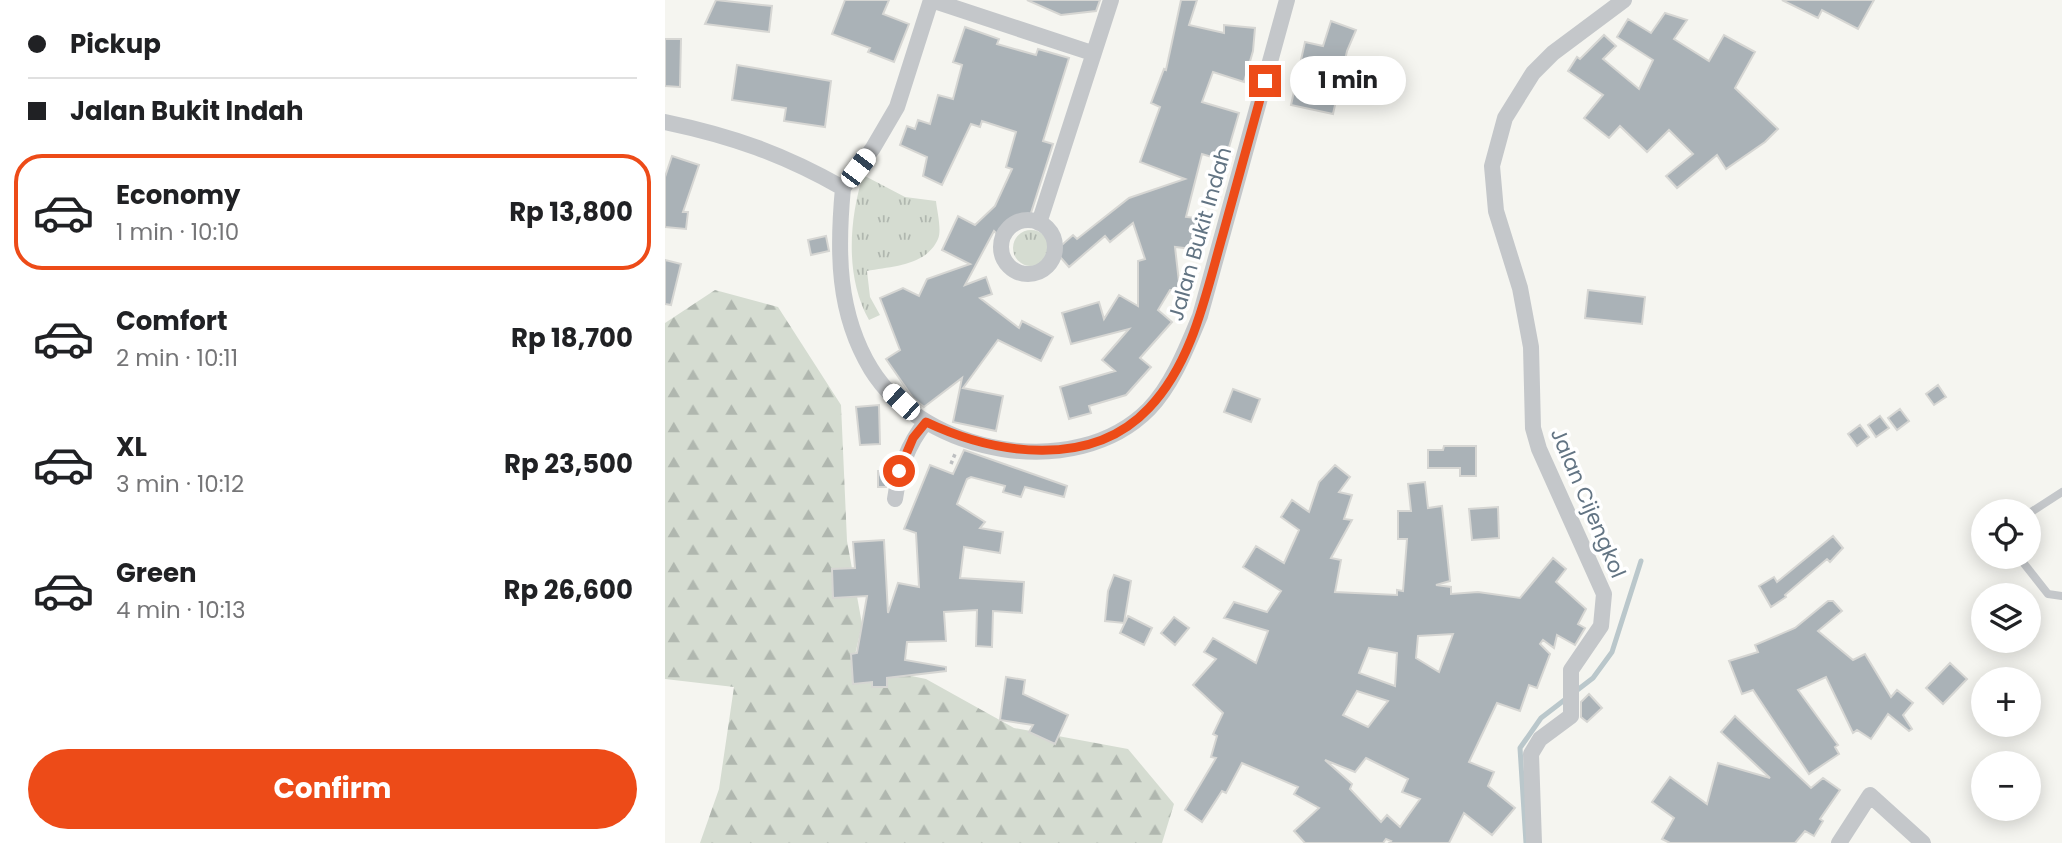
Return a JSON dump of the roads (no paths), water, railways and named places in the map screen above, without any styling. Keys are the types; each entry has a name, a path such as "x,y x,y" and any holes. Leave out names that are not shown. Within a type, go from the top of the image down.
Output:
{"street":[{"path":"665,122 725,135 775,152 843,188 873,148 897,107 931,0 1092,53"},
{"path":"1039,223 1111,0"},
{"name":"Jalan Bukit Indah","path":"843,188 838,239 844,301 850,324 871,368 882,384 926,422 961,439 1006,449 1040,451 1080,446 1108,436 1150,408 1179,362 1200,316 1287,0"},
{"name":"Jalan Cijengkol","path":"1534,843 1531,754 1540,739 1571,716 1571,670 1601,626 1604,594 1539,449 1533,428 1531,347 1520,288 1496,211 1492,166 1505,118 1533,73 1553,53 1624,0"},
{"path":"895,499 899,471 913,438 926,422"},
{"path":"1839,843 1870,795 1923,843"}],"lane":[{"path":"2041,506 2062,492"},
{"path":"2028,569 2048,594 2062,596"}],"waterway":[{"path":"1526,843 1520,748 1541,718 1593,678 1612,652 1641,561"}]}
